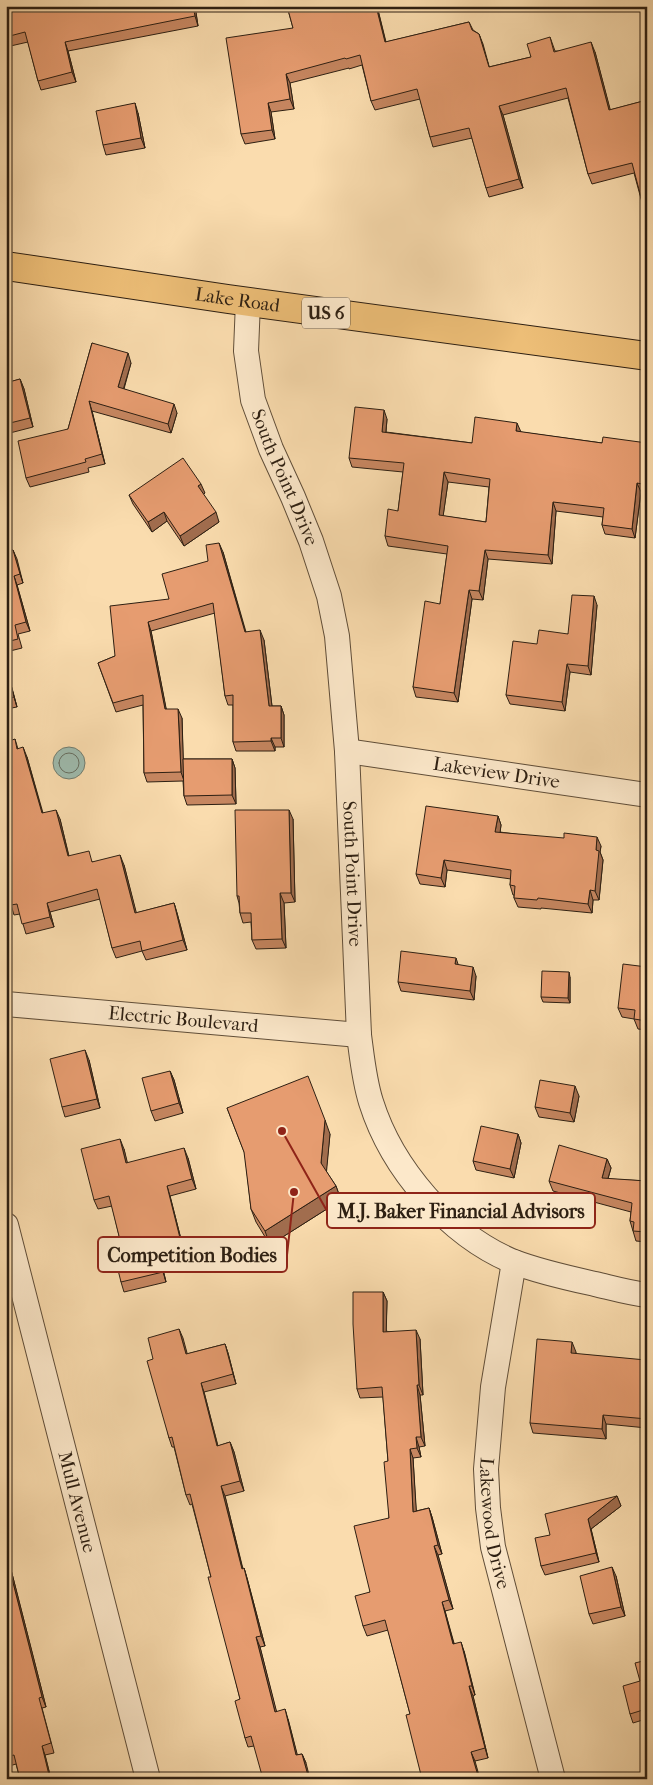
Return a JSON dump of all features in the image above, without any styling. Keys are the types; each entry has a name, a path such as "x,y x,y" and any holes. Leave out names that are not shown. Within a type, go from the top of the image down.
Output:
{"main road":[{"name":"Lake Road","path":"6,266 248,302 647,356"}],"street":[{"name":"South Point Drive","path":"248,302 246,351 253,400 271,449 294,497 311,541 329,596 337,636 347,751 358,1035 364,1080 378,1123 413,1182 444,1215 480,1243 514,1262 565,1278 647,1295"},
{"name":"Lakeview Drive","path":"347,751 647,795"},
{"name":"Electric Boulevard","path":"6,1004 358,1035"},
{"name":"Mull Avenue","path":"6,1225 148,1779"},
{"name":"Lakewood Drive","path":"514,1262 493,1395 486,1469 488,1508 493,1547 553,1779"}],"water":[{"path":"69,747 80,752 85,763 80,774 69,779 58,774 53,763 58,752"}],"building":[{"path":"6,6 193,6 195,16 65,42 72,72 38,81 25,32 6,37"},
{"path":"287,6 376,6 385,42 469,22 472,30 479,34 489,67 531,57 527,44 550,37 554,52 591,42 609,110 647,100 647,220 632,163 588,174 566,88 499,106 519,179 486,188 469,128 430,137 417,89 371,101 360,55 286,74 290,99 268,103 272,130 241,134 226,38 293,28"},
{"path":"135,103 141,138 103,145 96,111"},
{"path":"92,343 128,353 118,387 174,404 168,424 89,401 102,454 85,459 86,462 26,478 18,441 68,429"},
{"path":"6,372 9,382 20,379 30,418 6,424"},
{"path":"355,407 384,410 382,432 472,443 475,417 517,423 516,431 602,443 603,437 647,443 647,485 637,483 632,529 602,525 604,508 553,502 548,555 485,550 479,591 469,590 454,693 413,687 425,601 440,604 448,546 385,536 388,509 398,511 404,463 349,458","holes":["444,472 490,479 486,522 439,515"]},
{"path":"183,458 201,484 198,486 216,512 180,536 164,512 148,522 129,495"},
{"path":"219,543 245,632 260,630 269,706 281,706 281,738 271,738 271,741 233,742 233,695 225,696 213,603 148,622 165,709 178,709 181,772 144,773 143,695 113,703 98,663 115,656 110,606 169,599 162,574 208,561 206,545"},
{"path":"13,550 20,574 14,576 26,622 15,625 18,639 6,642 6,552"},
{"path":"572,595 594,596 588,666 567,664 562,702 506,695 513,641 537,644 539,630 568,634"},
{"path":"6,669 14,697 6,699"},
{"path":"15,739 17,749 23,747 42,813 56,810 68,856 89,851 92,862 120,855 135,913 174,903 183,940 142,951 140,941 112,948 97,889 47,903 50,917 22,924 17,904 11,905 6,888 6,742"},
{"path":"183,759 232,759 232,795 184,796"},
{"path":"426,806 498,816 495,832 564,838 564,833 597,837 596,850 599,851 595,891 590,890 588,904 538,898 537,900 514,898 515,886 510,885 511,870 444,860 441,878 416,874"},
{"path":"235,810 289,810 291,893 280,893 282,939 252,940 251,913 240,913 239,896 237,896"},
{"path":"401,951 456,958 455,964 473,967 470,991 398,982"},
{"path":"623,964 647,967 647,1021 634,1019 635,1010 618,1008"},
{"path":"542,971 569,972 568,998 541,997"},
{"path":"85,1050 97,1099 62,1107 50,1059"},
{"path":"170,1071 179,1103 151,1111 142,1078"},
{"path":"308,1076 325,1120 321,1163 336,1186 265,1231 251,1209 244,1152 227,1108"},
{"path":"540,1080 575,1086 570,1113 535,1107"},
{"path":"481,1126 518,1134 510,1169 473,1161"},
{"path":"120,1139 126,1163 184,1148 192,1179 167,1186 181,1242 157,1248 163,1272 121,1282 112,1246 121,1244 109,1196 94,1200 81,1149"},
{"path":"559,1145 607,1159 602,1178 647,1181 647,1232 633,1231 634,1222 630,1221 632,1203 549,1181"},
{"path":"353,1292 383,1292 383,1332 416,1330 419,1385 417,1385 421,1437 416,1437 417,1448 410,1449 413,1512 429,1508 438,1545 434,1546 449,1600 442,1602 453,1644 461,1642 472,1686 469,1686 485,1748 471,1752 479,1779 422,1779 406,1715 410,1714 385,1620 363,1626 355,1596 370,1592 354,1526 389,1518 384,1462 388,1461 382,1387 357,1389"},
{"path":"179,1329 186,1354 225,1344 233,1374 201,1383 217,1446 230,1442 240,1481 221,1486 261,1636 256,1637 275,1712 285,1709 296,1755 302,1754 309,1779 263,1779 251,1736 245,1738 235,1701 240,1699 208,1577 211,1577 190,1494 186,1495 172,1437 169,1438 147,1361 153,1359 148,1338"},
{"path":"537,1339 572,1342 571,1353 646,1360 647,1419 603,1415 602,1429 530,1423"},
{"path":"617,1496 588,1519 596,1553 541,1566 535,1538 550,1535 545,1514"},
{"path":"6,1555 42,1697 39,1698 51,1743 42,1746 49,1775 33,1779 20,1779 14,1755 6,1757"},
{"path":"612,1567 621,1607 589,1614 580,1576"},
{"path":"647,1660 647,1724 643,1710 630,1714 623,1686 640,1681 635,1663"},
{"path":"647,1772 647,1779 638,1779 637,1775"}],"place":[{"name":"M.J. Baker Financial Advisors","path":"282,1131"},
{"name":"Competition Bodies","path":"294,1192"}]}
